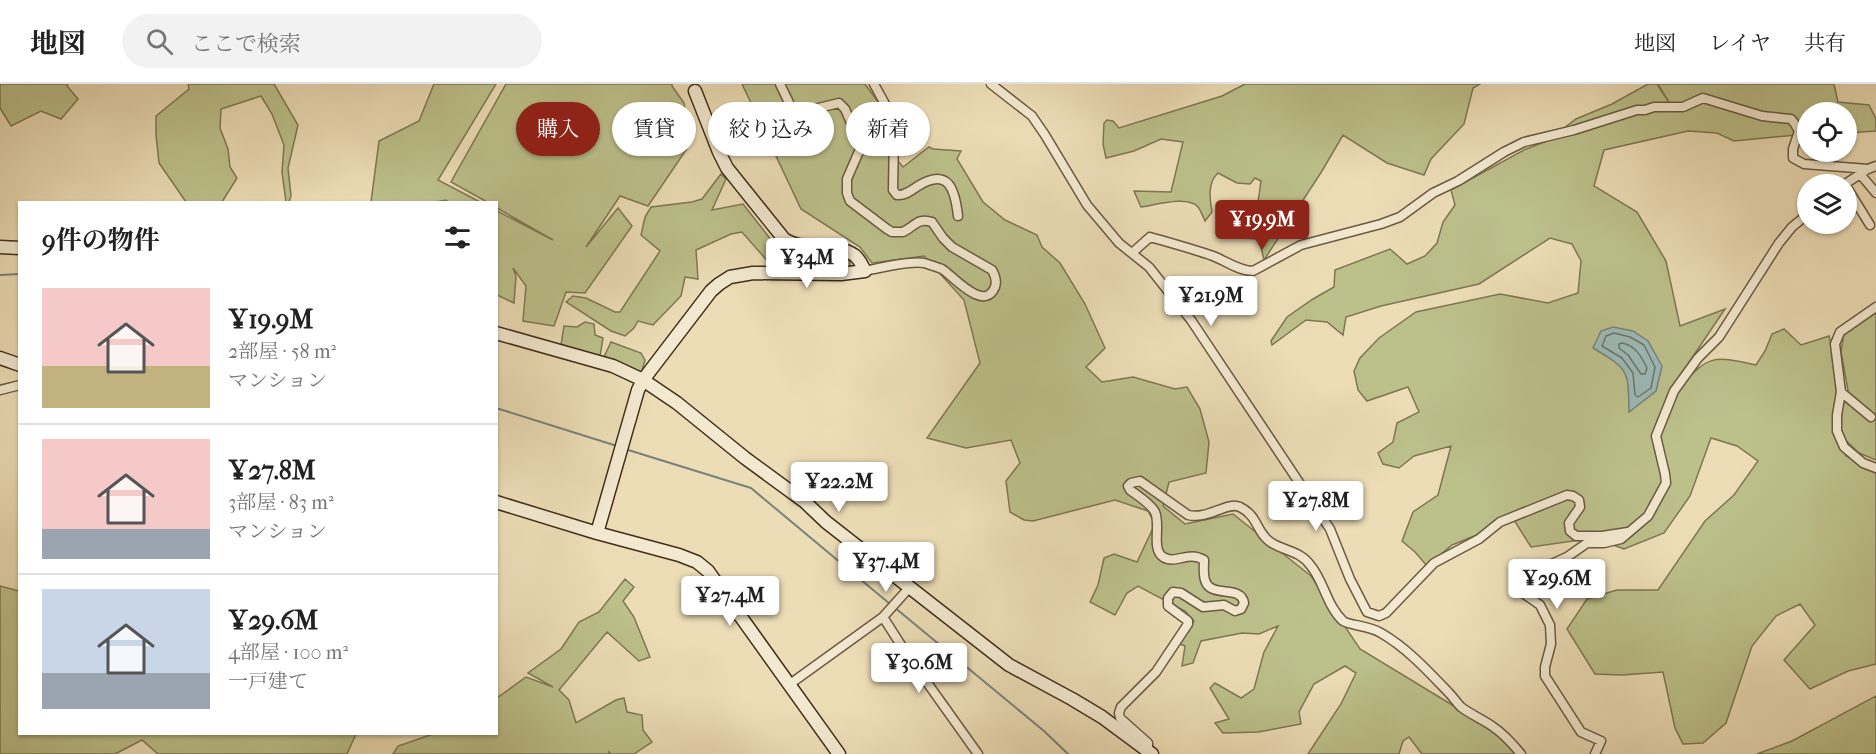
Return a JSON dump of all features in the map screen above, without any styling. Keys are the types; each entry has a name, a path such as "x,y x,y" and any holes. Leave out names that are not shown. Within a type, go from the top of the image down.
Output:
{"street":[{"path":"597,533 638,390 643,380 711,291 730,277 753,273 841,274 921,262 941,269 971,293 981,296 990,293 995,286 995,276 992,270 952,247 932,222 924,219 916,222 908,230 892,232 850,201 847,193 847,179 860,149 845,109 838,104 802,112 793,111 780,84"},
{"path":"874,84 891,115 894,135 893,190 897,195 902,196 926,181 936,178 944,179 956,198 958,216"},
{"path":"991,84 1032,116 1087,205 1119,243 1149,267 1205,341 1330,530 1367,612 1379,616 1386,613 1434,563 1479,539 1500,522 1567,495 1579,500 1580,507 1569,523 1570,531 1576,536 1602,536 1628,532"},
{"path":"695,92 727,168 784,239 793,246 842,250 850,253 856,256 865,271"},
{"path":"1132,253 1150,237 1217,257 1246,271 1252,271 1301,245 1400,217 1433,193 1524,142 1574,130 1638,110 1654,107 1683,107 1702,98 1762,116 1791,119 1799,131 1793,149 1793,158 1804,164 1868,170 1876,193"},
{"path":"1857,203 1870,225"},
{"path":"1595,754 1601,741 1581,732 1545,676 1551,644 1550,625 1540,605 1520,591 1523,585 1541,569 1567,557 1587,543 1604,543 1621,539 1648,516 1665,483 1656,436 1674,391 1691,366 1719,337 1779,243 1797,223"},
{"path":"0,247 18,248"},
{"path":"1876,306 1840,332 1835,344 1841,392 1837,431 1844,447 1863,463 1876,468"},
{"path":"498,334 613,366 643,380 677,403 745,458 805,502 826,522 909,588 1009,664 1102,717 1150,752"},
{"path":"0,358 18,364"},
{"path":"0,390 18,386"},
{"path":"1841,392 1871,417"},
{"path":"1150,752 1148,742 1120,718 1119,713 1121,707 1156,672 1188,624 1188,621 1168,606 1168,598 1173,592 1181,593 1203,607 1224,605 1235,611 1241,609 1245,603 1240,594 1214,589 1207,584 1204,579 1203,560 1198,556 1188,555 1175,560 1160,555 1157,549 1158,521 1154,510 1128,486 1131,483 1140,482 1188,515 1205,516 1228,506 1243,509 1256,521 1265,538 1272,544 1294,552 1311,565 1328,599 1343,621 1381,632 1406,650 1461,706 1506,736 1521,754"},
{"path":"498,503 697,562 708,572 839,754"},
{"path":"789,684 883,617 909,588"},
{"path":"1379,616 1381,632"},
{"path":"883,617 978,754"}],"green space":[{"path":"0,84 68,84 67,86 78,99 61,119 41,111 11,126 0,108"},
{"path":"188,84 274,84 298,125 288,168 291,196 289,201 286,201 282,172 284,145 272,114 261,96 221,109 220,128 228,149 230,167 237,178 223,201 185,201 159,163 156,116 189,89"},
{"path":"434,84 496,84 438,180 478,201 371,201 379,141 419,121"},
{"path":"506,84 672,84 683,102 612,102 612,156 682,156 648,206 620,196 586,247 618,208 632,226 585,293 566,292 554,326 523,321 526,286 513,268 516,276 514,303 498,295 498,212 553,240 498,209 498,201 485,201 451,182"},
{"path":"742,84 865,84 878,102 846,102 846,156 894,156 903,167 917,156 930,156 930,148 961,151 957,159 983,202 1005,220 1037,235 1042,247 1060,263 1085,304 1105,348 1086,367 1102,382 1133,377 1175,389 1187,387 1200,409 1209,442 1206,473 1169,482 1163,506 1185,524 1233,514 1311,576 1360,649 1467,714 1525,754 1422,754 1409,737 1403,741 1399,754 1308,754 1341,704 1356,673 1345,666 1314,684 1299,712 1301,724 1258,732 1223,733 1215,723 1229,719 1210,688 1215,683 1241,698 1254,689 1264,652 1278,626 1259,634 1242,633 1201,641 1193,663 1182,666 1185,646 1178,643 1194,621 1185,611 1138,586 1127,593 1115,615 1090,602 1098,585 1104,558 1114,554 1137,562 1155,524 1148,511 1115,500 1033,521 1024,520 1010,512 1006,481 1020,463 1011,440 966,448 927,438 980,363 964,300 924,256 872,263 860,247 801,209 776,156 834,156 834,102 750,102"},
{"path":"1245,84 1480,84 1473,88 1464,124 1431,159 1424,175 1387,163 1343,135 1264,260 1259,239 1240,238 1249,229 1269,232 1268,221 1242,227 1258,202 1261,181 1255,178 1250,184 1237,183 1218,173 1211,186 1212,212 1205,221 1198,207 1193,203 1179,201 1141,207 1134,191 1171,192 1183,142 1161,139 1134,151 1106,158 1103,144 1104,123 1107,120 1113,121 1119,128 1222,96"},
{"path":"1648,84 1657,84 1670,104 1658,84 1834,84 1838,102 1797,102 1797,135 1734,141 1717,133 1688,131 1604,150 1594,186 1637,212 1666,261 1680,326 1725,309 1673,386 1677,390 1704,364 1712,361 1720,359 1756,365 1772,334 1784,329 1801,345 1829,336 1839,379 1834,434 1846,456 1876,470 1876,664 1848,671 1810,689 1784,660 1815,625 1800,604 1776,616 1752,646 1726,723 1703,743 1683,744 1675,728 1663,672 1595,674 1567,629 1587,599 1617,590 1658,590 1705,521 1734,495 1758,461 1737,446 1711,438 1690,496 1664,533 1624,549 1594,538 1531,547 1514,520 1452,545 1427,566 1402,541 1413,512 1438,495 1451,446 1414,456 1399,468 1383,464 1378,453 1393,442 1397,423 1419,412 1408,387 1367,401 1358,390 1354,371 1360,358 1379,338 1416,312 1500,294 1548,303 1578,293 1581,261 1572,244 1550,238 1479,284 1381,306 1346,317 1343,335 1327,322 1306,320 1272,345 1271,341 1287,317 1334,287 1335,270 1390,249 1407,264 1425,256 1437,243 1443,222 1455,205 1451,190 1526,149 1547,141 1576,119 1612,104"},
{"path":"1857,104 1869,105 1876,119 1876,131 1857,132"},
{"path":"721,174 726,179 712,210 743,204 776,246 849,260 851,268 771,265 742,232 731,234 696,250 698,279 685,277 681,296 653,325 638,321 625,336 611,331 566,302 573,296 586,298 615,312 620,312 660,251 641,235 645,217 651,207 702,199"},
{"path":"1876,312 1876,460 1859,453 1840,435 1843,398 1848,390 1841,352 1844,333"},
{"path":"585,322 594,324 595,335 603,338 600,356 561,345 564,326 577,327"},
{"path":"611,342 641,353 645,360 641,375 604,357"},
{"path":"625,579 634,587 623,601 634,617 650,657 639,661 607,632 559,690 569,700 576,723 616,700 624,698 627,712 642,715 643,730 652,742 634,754 611,754 609,752 609,754 393,754 398,746 430,735 498,735 498,697 526,677 553,687 528,673 561,649 579,622 599,612"},
{"path":"0,586 18,591 18,735 356,735 347,754 158,754 142,740 115,754 0,754"},
{"path":"1876,696 1876,754 1757,754 1792,741"}],"water":[{"path":"1613,327 1633,331 1648,341 1662,366 1656,391 1629,412 1627,379 1624,372 1614,361 1593,348 1601,331"}],"waterway":[{"path":"0,275 18,274"},
{"path":"498,409 617,446"},
{"path":"625,449 751,488 890,604"},
{"path":"894,607 1044,731 1068,754"}]}
